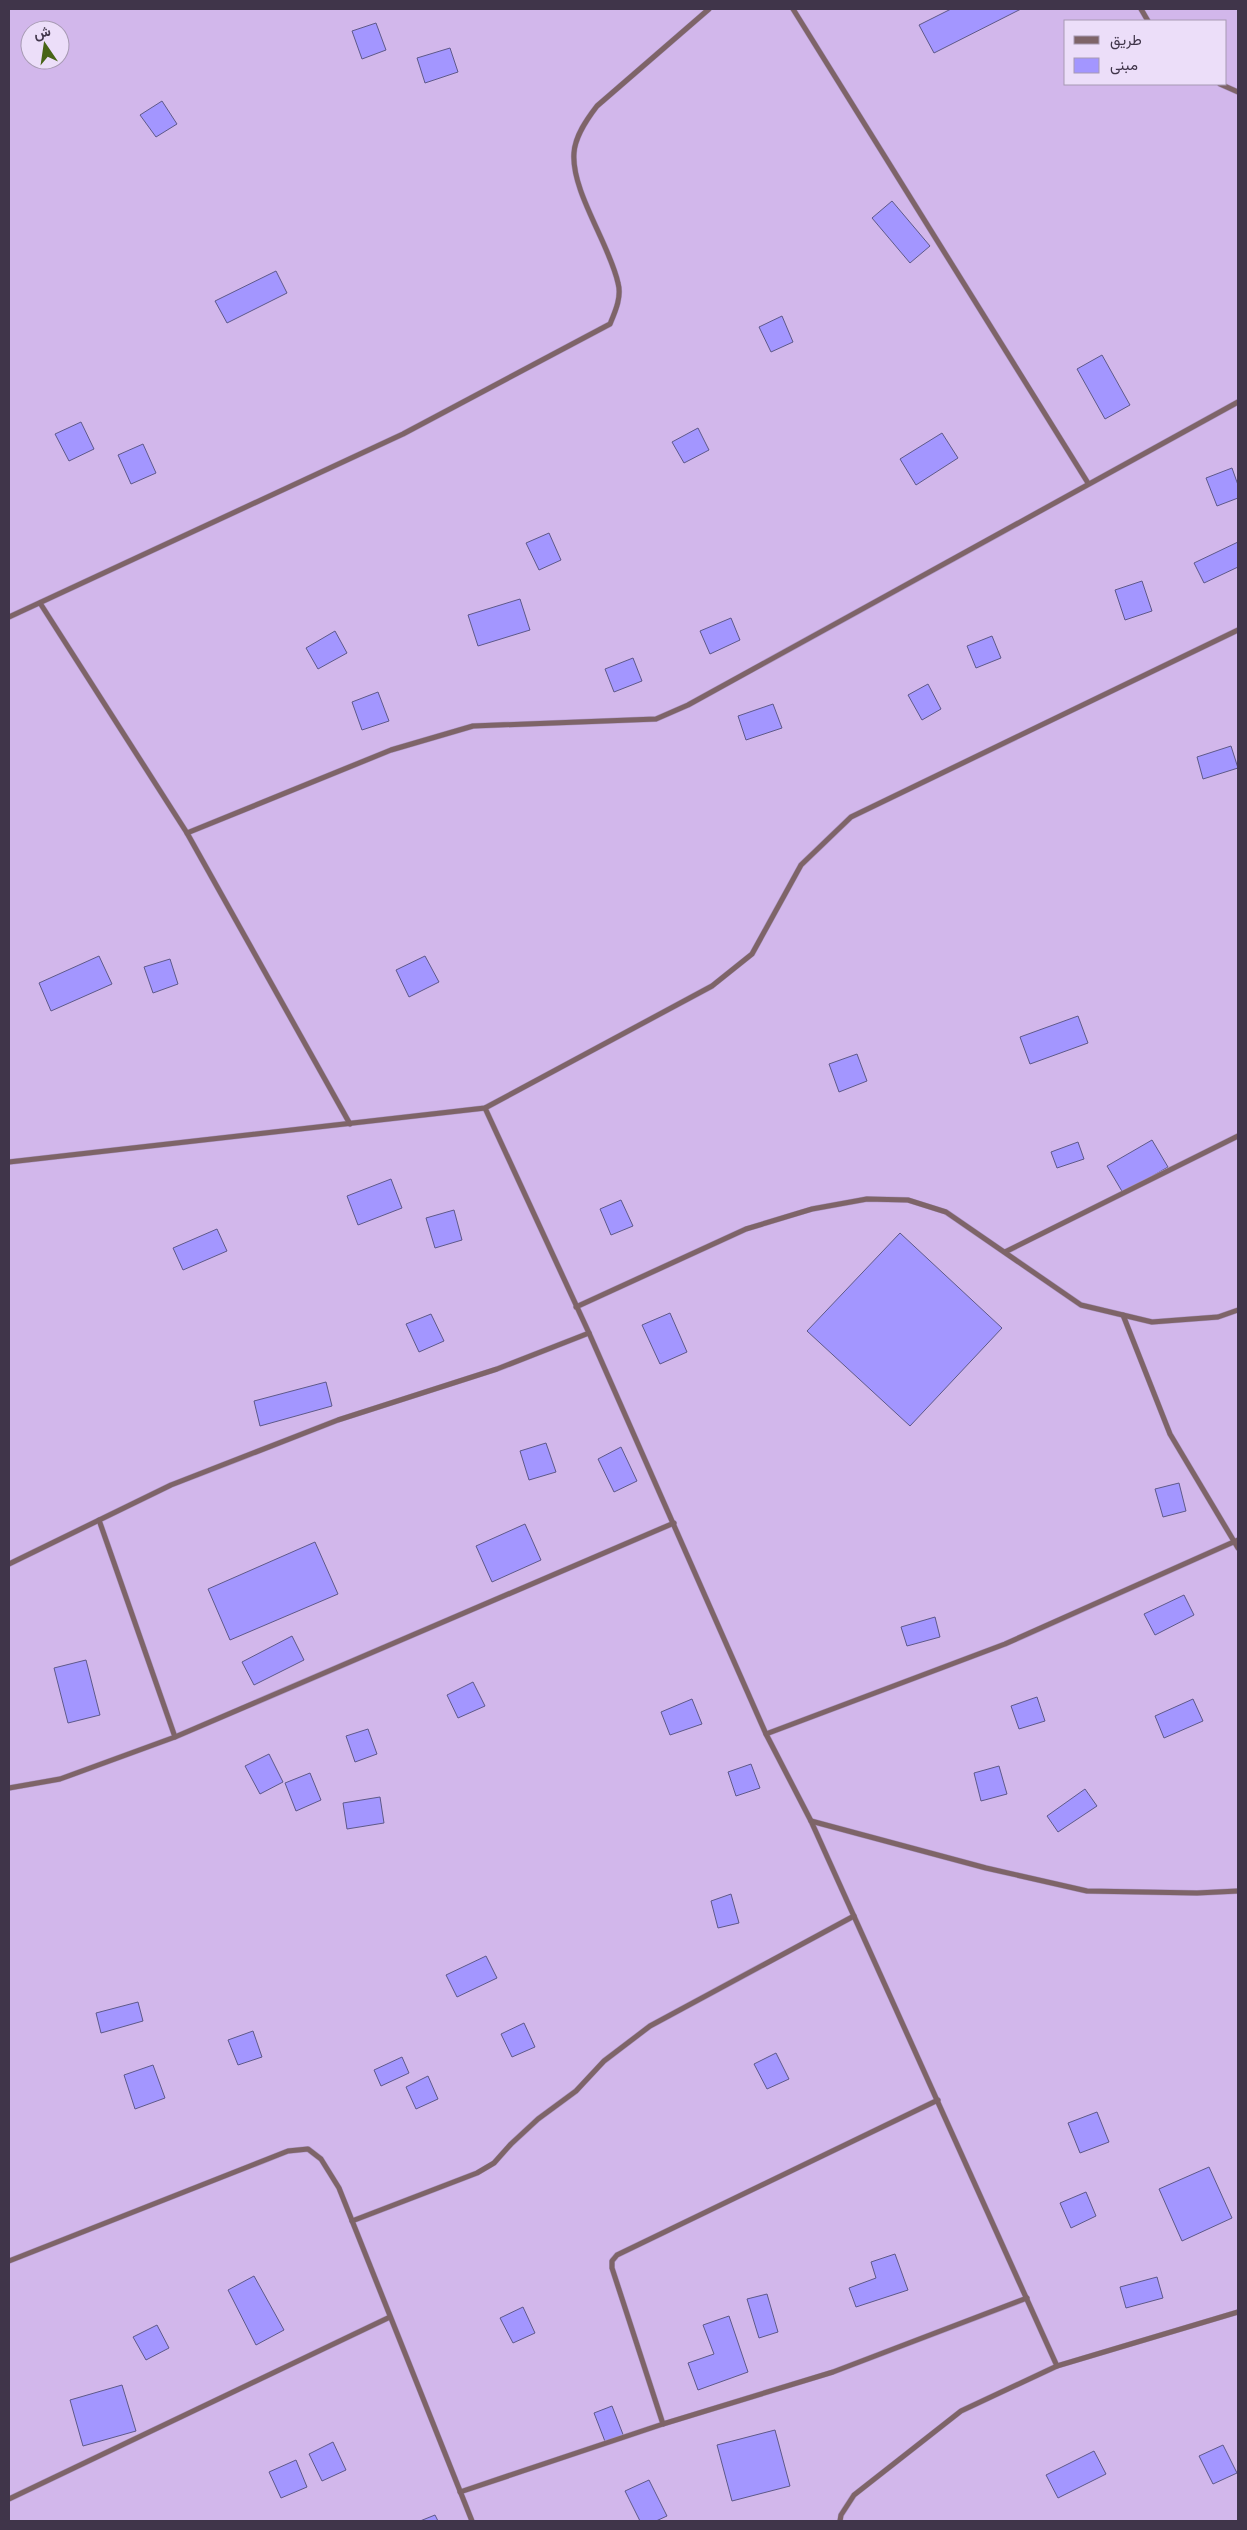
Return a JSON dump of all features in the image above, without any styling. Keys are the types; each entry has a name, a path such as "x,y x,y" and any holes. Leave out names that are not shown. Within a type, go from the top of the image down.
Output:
{"street":[{"path":"9,616 40,604 403,434 610,324 618,306 619,285 575,173 574,152 583,125 597,106 709,9"},
{"path":"794,9 1088,483"},
{"path":"1141,9 1147,20"},
{"path":"1222,85 1238,92"},
{"path":"186,833 391,750 473,726 656,719 697,700 1238,402"},
{"path":"40,604 186,833 350,1124"},
{"path":"9,1162 485,1108 712,986 752,954 801,864 851,817 1238,630"},
{"path":"485,1108 589,1333 766,1734 810,1821 854,1916 1057,2366"},
{"path":"1005,1252 1238,1136"},
{"path":"576,1307 746,1229 812,1209 867,1199 908,1200 946,1212 1081,1305 1152,1322 1218,1317 1238,1310"},
{"path":"1123,1315 1170,1434 1236,1541 1238,1548"},
{"path":"9,1564 171,1485 338,1420 497,1370 589,1333"},
{"path":"99,1520 175,1737"},
{"path":"9,1788 60,1779 175,1737 674,1523"},
{"path":"766,1734 1005,1644 1236,1541"},
{"path":"810,1821 986,1868 1087,1891 1197,1893 1238,1891"},
{"path":"352,2221 477,2173 494,2163 511,2144 538,2119 576,2090 604,2061 650,2026 854,1916"},
{"path":"663,2424 612,2268 612,2261 617,2255 938,2100"},
{"path":"9,2261 288,2151 308,2149 321,2159 339,2188 472,2521"},
{"path":"460,2492 663,2424 834,2372 1026,2298"},
{"path":"840,2521 841,2515 854,2495 961,2411 1057,2366 1238,2312"},
{"path":"9,2499 390,2317"}],"building":[{"path":"951,9 1021,9 934,53 919,25"},
{"path":"376,23 386,50 362,59 352,31"},
{"path":"450,48 458,72 425,83 417,58"},
{"path":"162,101 177,124 156,137 140,115"},
{"path":"892,201 930,246 910,263 872,218"},
{"path":"276,271 287,293 227,323 215,301"},
{"path":"782,316 793,342 771,352 759,327"},
{"path":"1102,355 1130,405 1105,419 1077,369"},
{"path":"81,422 94,449 69,461 55,434"},
{"path":"698,428 709,450 684,463 672,442"},
{"path":"942,433 958,458 916,485 900,459"},
{"path":"143,444 156,473 131,484 118,455"},
{"path":"1232,468 1238,485 1238,498 1217,506 1206,478"},
{"path":"549,533 561,560 539,570 526,543"},
{"path":"1238,542 1238,567 1204,583 1194,563"},
{"path":"1142,581 1152,611 1125,620 1115,590"},
{"path":"520,599 530,630 478,646 468,615"},
{"path":"731,618 740,640 710,654 700,631"},
{"path":"335,631 347,653 318,669 306,648"},
{"path":"992,636 1001,658 976,668 967,646"},
{"path":"633,658 642,681 614,692 605,669"},
{"path":"928,684 941,709 922,720 908,695"},
{"path":"378,692 389,721 362,730 352,702"},
{"path":"773,704 782,728 746,740 738,716"},
{"path":"1231,746 1238,768 1203,779 1197,757"},
{"path":"99,956 112,984 51,1011 39,983"},
{"path":"425,956 439,982 409,997 396,970"},
{"path":"170,959 178,984 153,993 144,967"},
{"path":"1078,1016 1088,1043 1030,1064 1020,1037"},
{"path":"857,1054 867,1081 839,1092 829,1064"},
{"path":"1152,1140 1168,1167 1123,1193 1107,1166"},
{"path":"1078,1142 1084,1159 1057,1168 1051,1152"},
{"path":"391,1179 402,1208 358,1225 347,1196"},
{"path":"621,1200 633,1226 611,1235 600,1209"},
{"path":"454,1210 462,1240 435,1248 426,1218"},
{"path":"217,1229 227,1251 183,1270 173,1248"},
{"path":"900,1233 1002,1328 910,1426 807,1331"},
{"path":"670,1313 687,1352 660,1364 642,1325"},
{"path":"431,1314 444,1341 419,1352 406,1324"},
{"path":"326,1382 332,1406 260,1426 254,1401"},
{"path":"546,1443 556,1472 529,1480 520,1451"},
{"path":"621,1447 637,1481 614,1492 598,1459"},
{"path":"1179,1483 1186,1511 1163,1517 1155,1489"},
{"path":"525,1524 541,1560 492,1582 476,1546"},
{"path":"315,1542 338,1594 230,1640 208,1589"},
{"path":"1184,1595 1194,1615 1155,1635 1144,1614"},
{"path":"935,1617 940,1637 907,1646 901,1627"},
{"path":"292,1636 304,1660 254,1685 242,1662"},
{"path":"86,1660 100,1715 68,1723 54,1668"},
{"path":"473,1682 485,1706 458,1718 447,1695"},
{"path":"1037,1697 1045,1721 1019,1729 1011,1706"},
{"path":"692,1699 702,1724 670,1735 661,1712"},
{"path":"1193,1699 1203,1721 1164,1738 1155,1716"},
{"path":"368,1729 377,1754 355,1762 346,1736"},
{"path":"269,1754 283,1782 260,1794 245,1766"},
{"path":"751,1764 760,1788 736,1796 728,1772"},
{"path":"999,1766 1007,1794 981,1801 974,1773"},
{"path":"310,1773 321,1800 296,1811 285,1783"},
{"path":"1085,1789 1097,1806 1058,1832 1047,1816"},
{"path":"380,1797 384,1823 347,1829 343,1803"},
{"path":"731,1894 739,1923 718,1928 711,1901"},
{"path":"486,1956 497,1978 457,1997 446,1975"},
{"path":"138,2002 143,2021 101,2033 96,2013"},
{"path":"524,2023 535,2047 512,2057 501,2034"},
{"path":"253,2031 262,2057 238,2065 228,2040"},
{"path":"776,2053 789,2079 767,2089 754,2064"},
{"path":"402,2057 409,2073 381,2086 374,2070"},
{"path":"153,2065 165,2098 135,2109 124,2075"},
{"path":"428,2076 438,2099 416,2109 406,2087"},
{"path":"1097,2112 1109,2142 1080,2153 1068,2123"},
{"path":"1209,2167 1232,2218 1182,2241 1159,2189"},
{"path":"1086,2192 1096,2216 1071,2228 1060,2203"},
{"path":"895,2254 908,2290 856,2307 849,2288 876,2278 871,2262"},
{"path":"254,2276 284,2330 256,2345 228,2290"},
{"path":"1157,2277 1163,2298 1126,2308 1120,2287"},
{"path":"767,2294 778,2332 759,2338 747,2299"},
{"path":"523,2307 535,2333 513,2343 500,2318"},
{"path":"729,2316 748,2372 698,2390 688,2363 714,2354 703,2325"},
{"path":"157,2325 169,2348 146,2360 133,2337"},
{"path":"122,2385 136,2431 83,2446 70,2400"},
{"path":"612,2406 624,2437 606,2444 594,2413"},
{"path":"775,2430 790,2486 732,2501 717,2445"},
{"path":"333,2442 346,2470 322,2481 309,2454"},
{"path":"1223,2445 1237,2473 1213,2484 1199,2456"},
{"path":"1094,2451 1106,2474 1058,2498 1046,2475"},
{"path":"296,2460 307,2487 281,2498 269,2472"},
{"path":"649,2480 667,2516 656,2521 640,2521 625,2491"},
{"path":"435,2515 438,2521 420,2521"}]}
